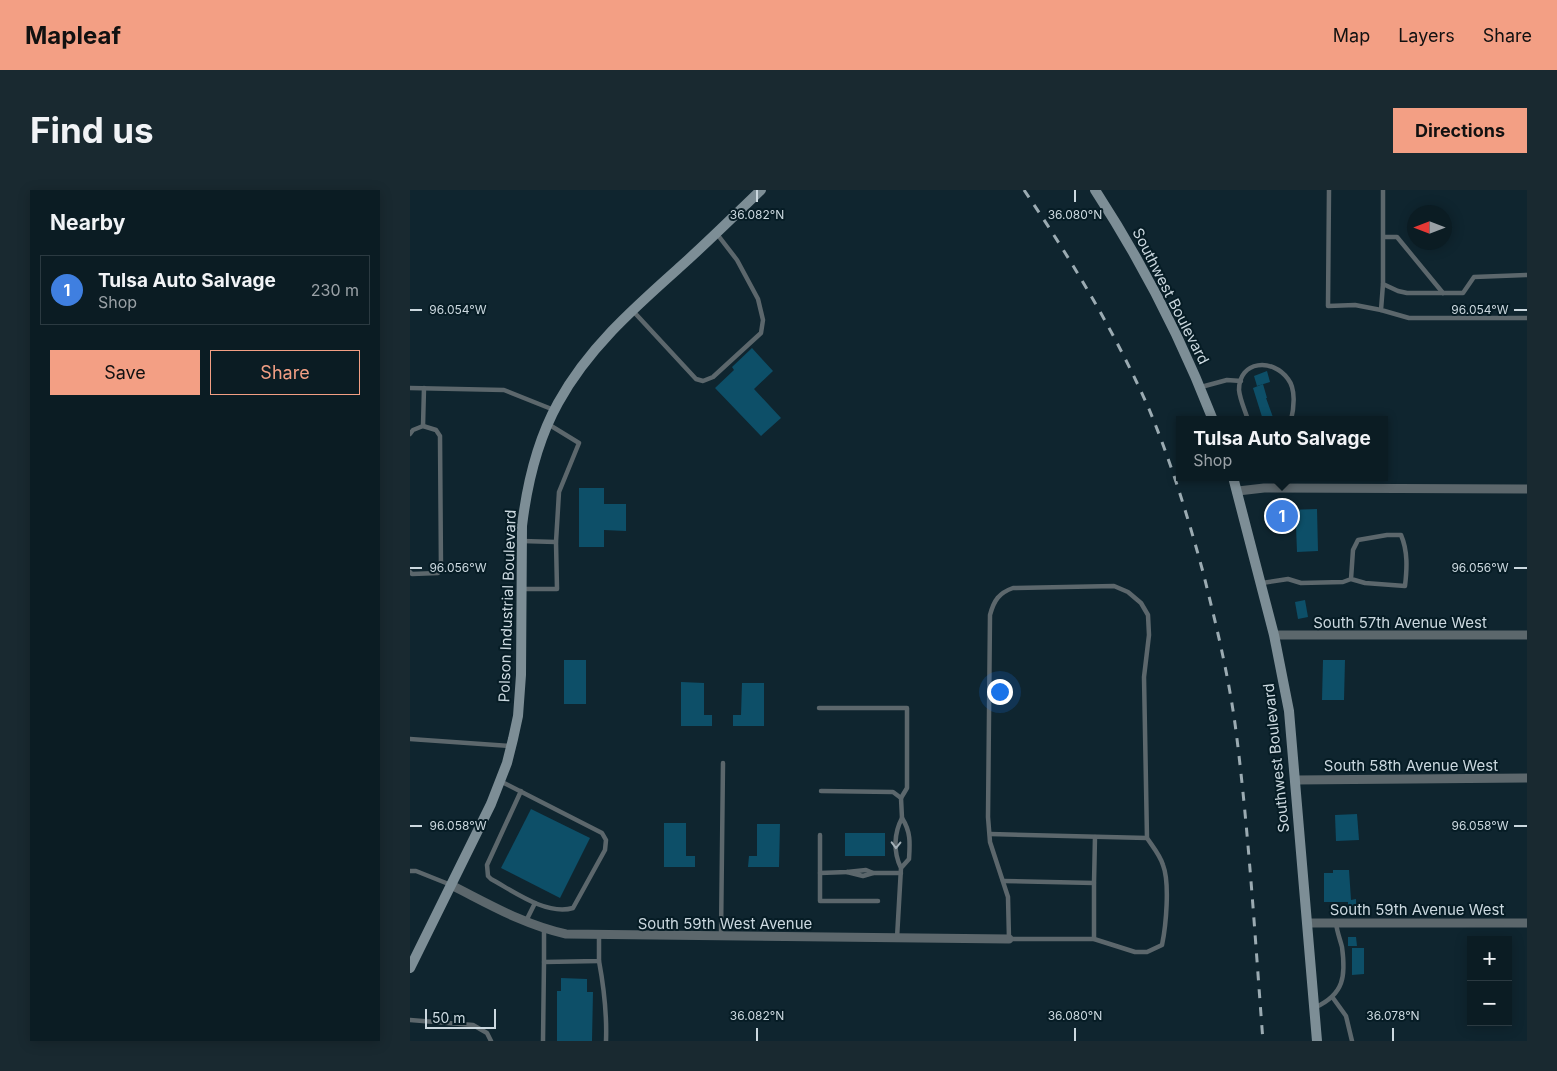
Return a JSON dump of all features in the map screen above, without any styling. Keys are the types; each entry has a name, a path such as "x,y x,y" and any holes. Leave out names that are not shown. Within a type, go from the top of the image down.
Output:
{"street":[{"name":"Polson Industrial Boulevard","path":"410,968 500,781 511,746 520,697 522,541 525,502 534,461 554,410 582,365 608,334 762,190"},
{"name":"Southwest Boulevard","path":"1095,190 1142,269 1173,330 1211,416"},
{"name":"Southwest Boulevard","path":"1234,481 1274,635 1289,712 1317,1041"},
{"path":"1238,491 1264,488 1527,489"},
{"name":"South 57th Avenue West","path":"1274,635 1527,635"},
{"name":"South 58th Avenue West","path":"1296,780 1527,778"},
{"name":"South 59th West Avenue","path":"451,885 544,930 566,934 1009,939"},
{"name":"South 59th Avenue West","path":"1307,923 1527,923"}],"lane":[{"path":"1329,190 1328,306 1355,306 1381,310 1409,318 1527,318"},
{"path":"1381,310 1384,237 1383,190"},
{"path":"632,310 696,379 713,378 748,346 761,333 764,320 758,299 737,260 716,233"},
{"path":"1384,237 1397,237 1443,293"},
{"path":"1383,284 1407,293 1463,293 1474,277 1527,275"},
{"path":"1247,416 1239,389 1242,374 1251,366 1258,365 1273,367 1288,378 1292,387 1293,398 1291,416"},
{"path":"1200,388 1227,380 1241,381"},
{"path":"410,388 504,390 554,410"},
{"path":"423,426 424,388"},
{"path":"522,589 557,589 556,542 560,492 579,443 548,424"},
{"path":"410,434 413,430 423,426 436,430 440,436 441,570 438,573 412,574 410,572"},
{"path":"1260,583 1288,579 1301,583 1344,582 1351,579 1365,583 1404,586 1406,574 1405,544 1401,535 1386,535 1358,540 1354,550 1351,579"},
{"path":"522,541 556,542"},
{"path":"1114,586 1128,592 1141,604 1148,615 1149,635 1144,677 1147,838 1158,854 1164,868 1166,894 1165,933 1162,945 1147,952 1135,952 1094,939 1009,939 1008,897 990,842 990,834 988,817 990,624 992,605 1002,592 1013,588 1114,586"},
{"path":"819,708 907,708 907,788 901,798 902,818 908,828 910,842 909,859 901,870 873,873 866,870 820,873"},
{"path":"410,739 511,746"},
{"path":"722,936 723,763"},
{"path":"500,781 602,833 606,840 605,850 573,908 564,911 535,903 491,879 487,866 521,792"},
{"path":"821,791 893,792 901,798"},
{"path":"897,938 901,870 896,858 896,829 902,818"},
{"path":"990,834 1147,838"},
{"path":"820,835 820,901 878,902"},
{"path":"1094,939 1095,837"},
{"path":"410,871 416,871 451,885"},
{"path":"1003,881 1094,883"},
{"path":"526,922 535,903"},
{"path":"1314,1008 1333,998 1338,990 1344,971 1342,946 1336,923"},
{"path":"543,1041 544,930"},
{"path":"599,935 599,962 607,1023 606,1041"},
{"path":"544,962 599,962"},
{"path":"1333,998 1346,1016 1352,1041"},
{"path":"410,1020 473,1025 487,1033 491,1041"}],"building":[{"path":"752,348 773,371 754,389 781,418 761,436 715,388 734,370 732,367"},
{"path":"1267,371 1270,382 1257,386 1254,376"},
{"path":"1263,384 1273,416 1262,416 1253,388"},
{"path":"579,488 604,488 604,504 626,504 626,531 604,530 604,547 579,547"},
{"path":"1288,504 1288,510 1317,509 1318,551 1297,552 1296,526 1277,528 1274,506"},
{"path":"1305,600 1308,617 1298,619 1295,602"},
{"path":"564,660 586,660 586,704 564,704"},
{"path":"1323,660 1345,660 1344,700 1322,700"},
{"path":"681,682 704,683 704,715 712,715 712,726 681,726"},
{"path":"742,683 764,683 764,726 733,726 733,715 741,715"},
{"path":"531,809 590,838 560,898 501,868"},
{"path":"1357,814 1359,840 1336,841 1335,815"},
{"path":"664,823 686,823 686,856 695,856 695,867 664,867"},
{"path":"757,824 780,824 779,867 748,867 749,856 757,856"},
{"path":"845,833 885,833 885,856 845,856"},
{"path":"1333,870 1349,870 1351,900 1356,899 1356,908 1348,909 1348,902 1324,902 1324,873 1333,873"},
{"path":"1348,937 1356,937 1357,946 1348,946"},
{"path":"1352,948 1364,948 1364,974 1352,975"},
{"path":"561,978 587,979 587,992 593,992 592,1041 557,1041 557,991 561,991"}],"railway":[{"path":"1024,190 1059,242 1091,296 1136,380 1165,449 1197,551 1222,651 1236,731 1248,847 1263,1041"}],"place":[{"name":"Tulsa Auto Salvage","path":"1282,516"}]}
